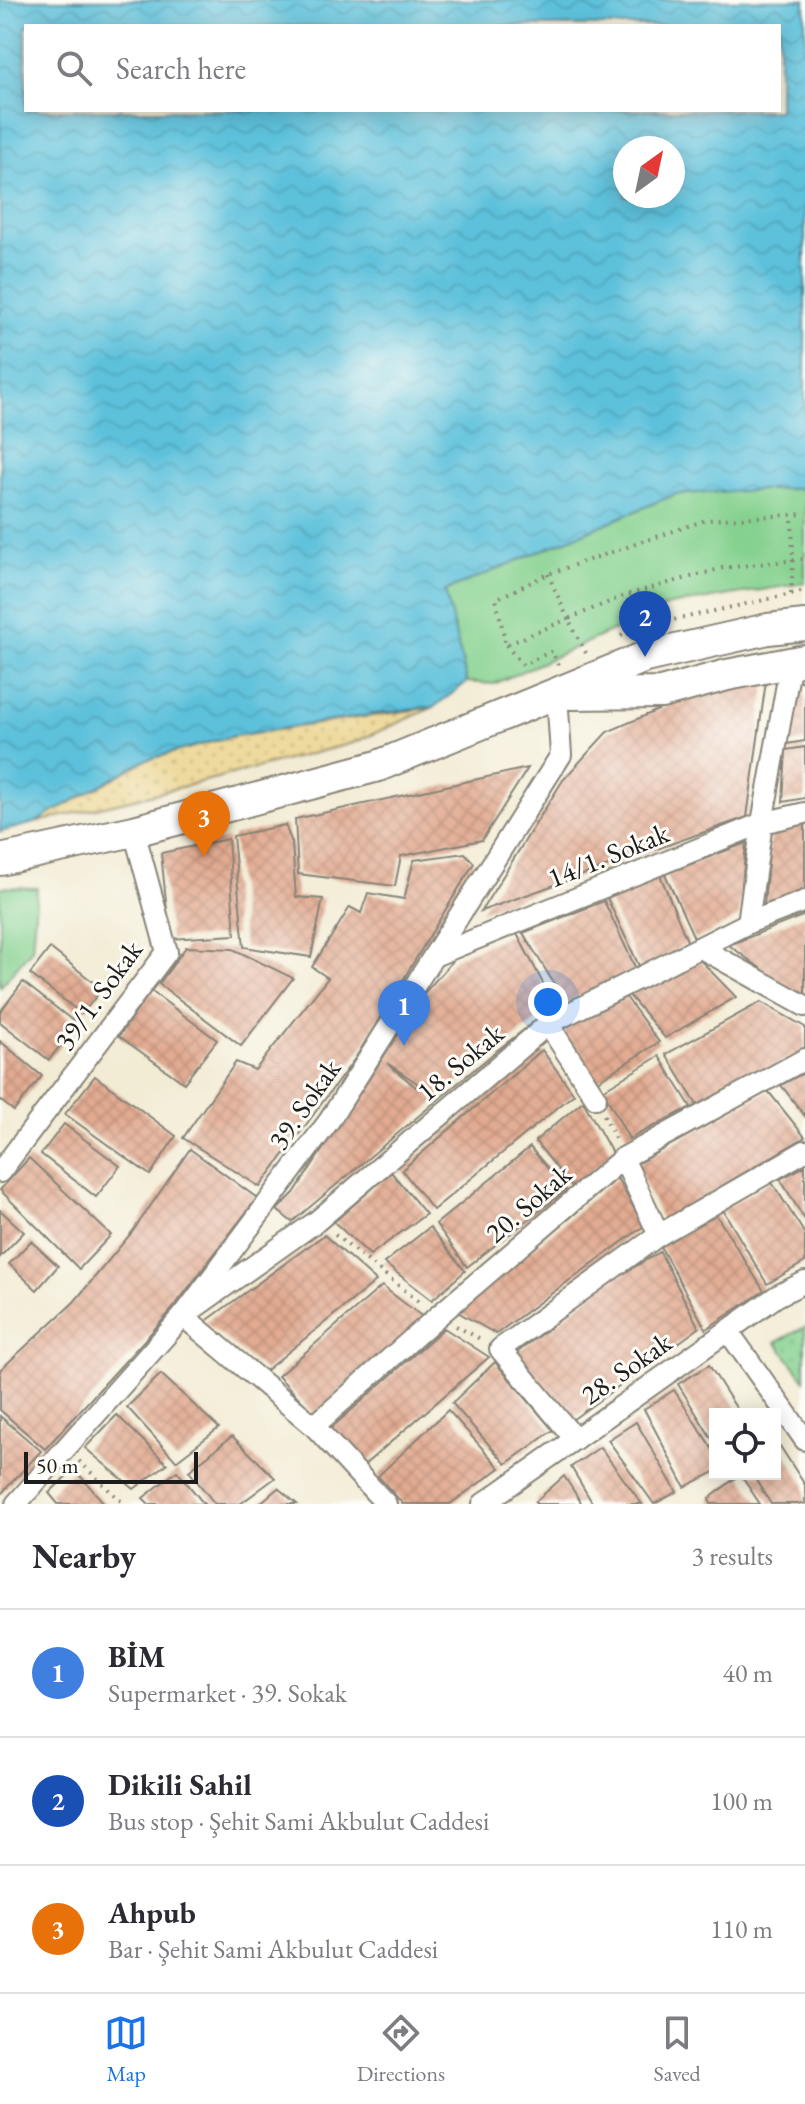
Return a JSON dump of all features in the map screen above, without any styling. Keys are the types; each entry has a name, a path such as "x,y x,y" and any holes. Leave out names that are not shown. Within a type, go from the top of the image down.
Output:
{"main road":[{"path":"0,860 134,831 378,766 557,680 768,629 805,625"},
{"path":"557,680 661,693 727,675 798,661"}],"street":[{"path":"748,923 762,823 798,661"},
{"name":"39. Sokak","path":"16,1504 183,1316 329,1121 561,755 557,680"},
{"name":"14/1. Sokak","path":"434,956 762,823 805,813"},
{"name":"39/1. Sokak","path":"0,1172 167,952 134,831"},
{"name":"18. Sokak","path":"183,1316 317,1221 548,1024 748,923 805,901"},
{"path":"701,948 805,1006"},
{"path":"548,1024 596,1098"},
{"name":"20. Sokak","path":"314,1426 623,1158 805,1059"},
{"path":"575,1439 500,1349 659,1235 805,1151"},
{"path":"623,1158 659,1235"},
{"name":"28. Sokak","path":"483,1504 777,1296 805,1282"},
{"path":"183,1316 314,1426 386,1504"},
{"path":"728,1331 805,1440"}],"path":[{"path":"791,594 792,514"},
{"path":"557,680 552,651 523,665 506,645 496,599 548,574 706,520 805,514"},
{"path":"506,645 626,595 723,568 805,559"},
{"path":"548,574 586,653"},
{"path":"596,1098 623,1158"},
{"path":"317,1221 438,1316 500,1349"},
{"path":"65,1449 124,1504"}],"green space":[{"path":"805,488 805,583 670,605 494,684 467,682 445,591 676,494"},
{"path":"0,887 37,888 32,949 0,987"},
{"path":"805,1327 805,1380 776,1342"}],"sand":[{"path":"434,707 353,743 34,823 146,760 229,737"}],"water":[{"path":"0,0 805,0 805,488 676,494 445,591 467,682 434,707 229,737 146,760 34,823 0,832"}],"building":[{"path":"766,681 747,817 481,911 563,780 607,732 686,698"},
{"path":"797,681 805,681 805,741 787,744"},
{"path":"805,747 805,798 783,802 786,750"},
{"path":"528,768 482,840 401,856 395,886 298,874 295,819"},
{"path":"805,822 805,889 764,905 771,829"},
{"path":"285,825 292,843 296,897 323,899 311,957 244,947 233,836"},
{"path":"228,839 235,935 170,939 161,853"},
{"path":"746,843 739,917 695,940 665,874"},
{"path":"465,853 474,863 356,1057 260,1187 183,1138 236,1062 255,1070 328,978 312,967 350,907 361,913 368,893 404,899 414,860"},
{"path":"660,875 688,943 641,970 607,898"},
{"path":"604,901 636,969 566,1003 523,933"},
{"path":"805,915 805,1001 729,945"},
{"path":"516,932 555,1006 495,1052 292,1222 277,1210 294,1193 427,990 455,958","holes":["387,1063 417,1083 417,1088"]},
{"path":"186,947 233,949 293,978 241,1046 159,984"},
{"path":"50,948 102,989 82,1014 30,974"},
{"path":"699,959 736,997 665,1038 629,995"},
{"path":"23,982 77,1024 49,1060 0,1022 0,1012"},
{"path":"151,991 217,1040 184,1083 119,1036"},
{"path":"626,997 659,1042 596,1082 560,1030"},
{"path":"761,1002 805,1027 805,1050 697,1105 666,1054"},
{"path":"0,1041 42,1076 14,1111 0,1100"},
{"path":"542,1050 574,1094 433,1210 402,1170"},
{"path":"659,1056 691,1107 629,1139 603,1090"},
{"path":"805,1072 805,1116 781,1085"},
{"path":"95,1076 176,1136 150,1175 65,1114"},
{"path":"768,1091 805,1137 662,1221 636,1164"},
{"path":"583,1101 612,1153 572,1187 535,1141"},
{"path":"64,1124 120,1166 96,1197 41,1154"},
{"path":"530,1147 566,1190 467,1267 436,1224"},
{"path":"190,1149 257,1198 170,1312 45,1449 0,1410 0,1370 74,1302 133,1231"},
{"path":"29,1158 111,1235 79,1269 0,1190"},
{"path":"805,1166 805,1220 780,1179"},
{"path":"391,1172 426,1214 370,1255 334,1222"},
{"path":"617,1178 644,1226 496,1334 458,1312"},
{"path":"771,1181 805,1234 805,1262 767,1284 723,1210"},
{"path":"0,1210 24,1232 0,1257"},
{"path":"715,1213 764,1291 706,1329 660,1246"},
{"path":"430,1227 465,1271 432,1300 384,1263"},
{"path":"324,1235 376,1281 265,1371 205,1322"},
{"path":"31,1241 58,1266 37,1290 9,1264"},
{"path":"660,1252 699,1328 572,1420 514,1355 607,1283"},
{"path":"382,1286 424,1318 314,1414 278,1376"},
{"path":"444,1328 489,1357 363,1466 329,1430"},
{"path":"495,1362 553,1430 506,1464 452,1403"},
{"path":"709,1365 736,1408 709,1408 709,1434 678,1384"},
{"path":"161,1374 219,1428 176,1461 127,1407"},
{"path":"674,1390 709,1444 709,1475 685,1487 644,1409"},
{"path":"448,1410 500,1468 450,1504 403,1504 378,1476"},
{"path":"117,1415 167,1464 134,1489 85,1448"},
{"path":"0,1416 41,1451 0,1495"},
{"path":"636,1422 677,1492 654,1504 608,1440"},
{"path":"232,1436 275,1478 240,1504 215,1504 189,1471"},
{"path":"600,1447 642,1504 593,1504 571,1467"},
{"path":"781,1448 805,1485 805,1504 771,1504 756,1480 781,1480"},
{"path":"74,1469 105,1504 58,1504 49,1493"},
{"path":"177,1471 204,1504 149,1504 143,1498"},
{"path":"564,1476 582,1504 536,1504 535,1502"},
{"path":"733,1480 744,1480 760,1504 711,1504 709,1499"},
{"path":"278,1488 297,1504 259,1504"}],"place":[{"name":"Dikili Sahil","path":"645,657"},
{"name":"Ahpub","path":"204,857"},
{"name":"BİM","path":"404,1046"}]}
